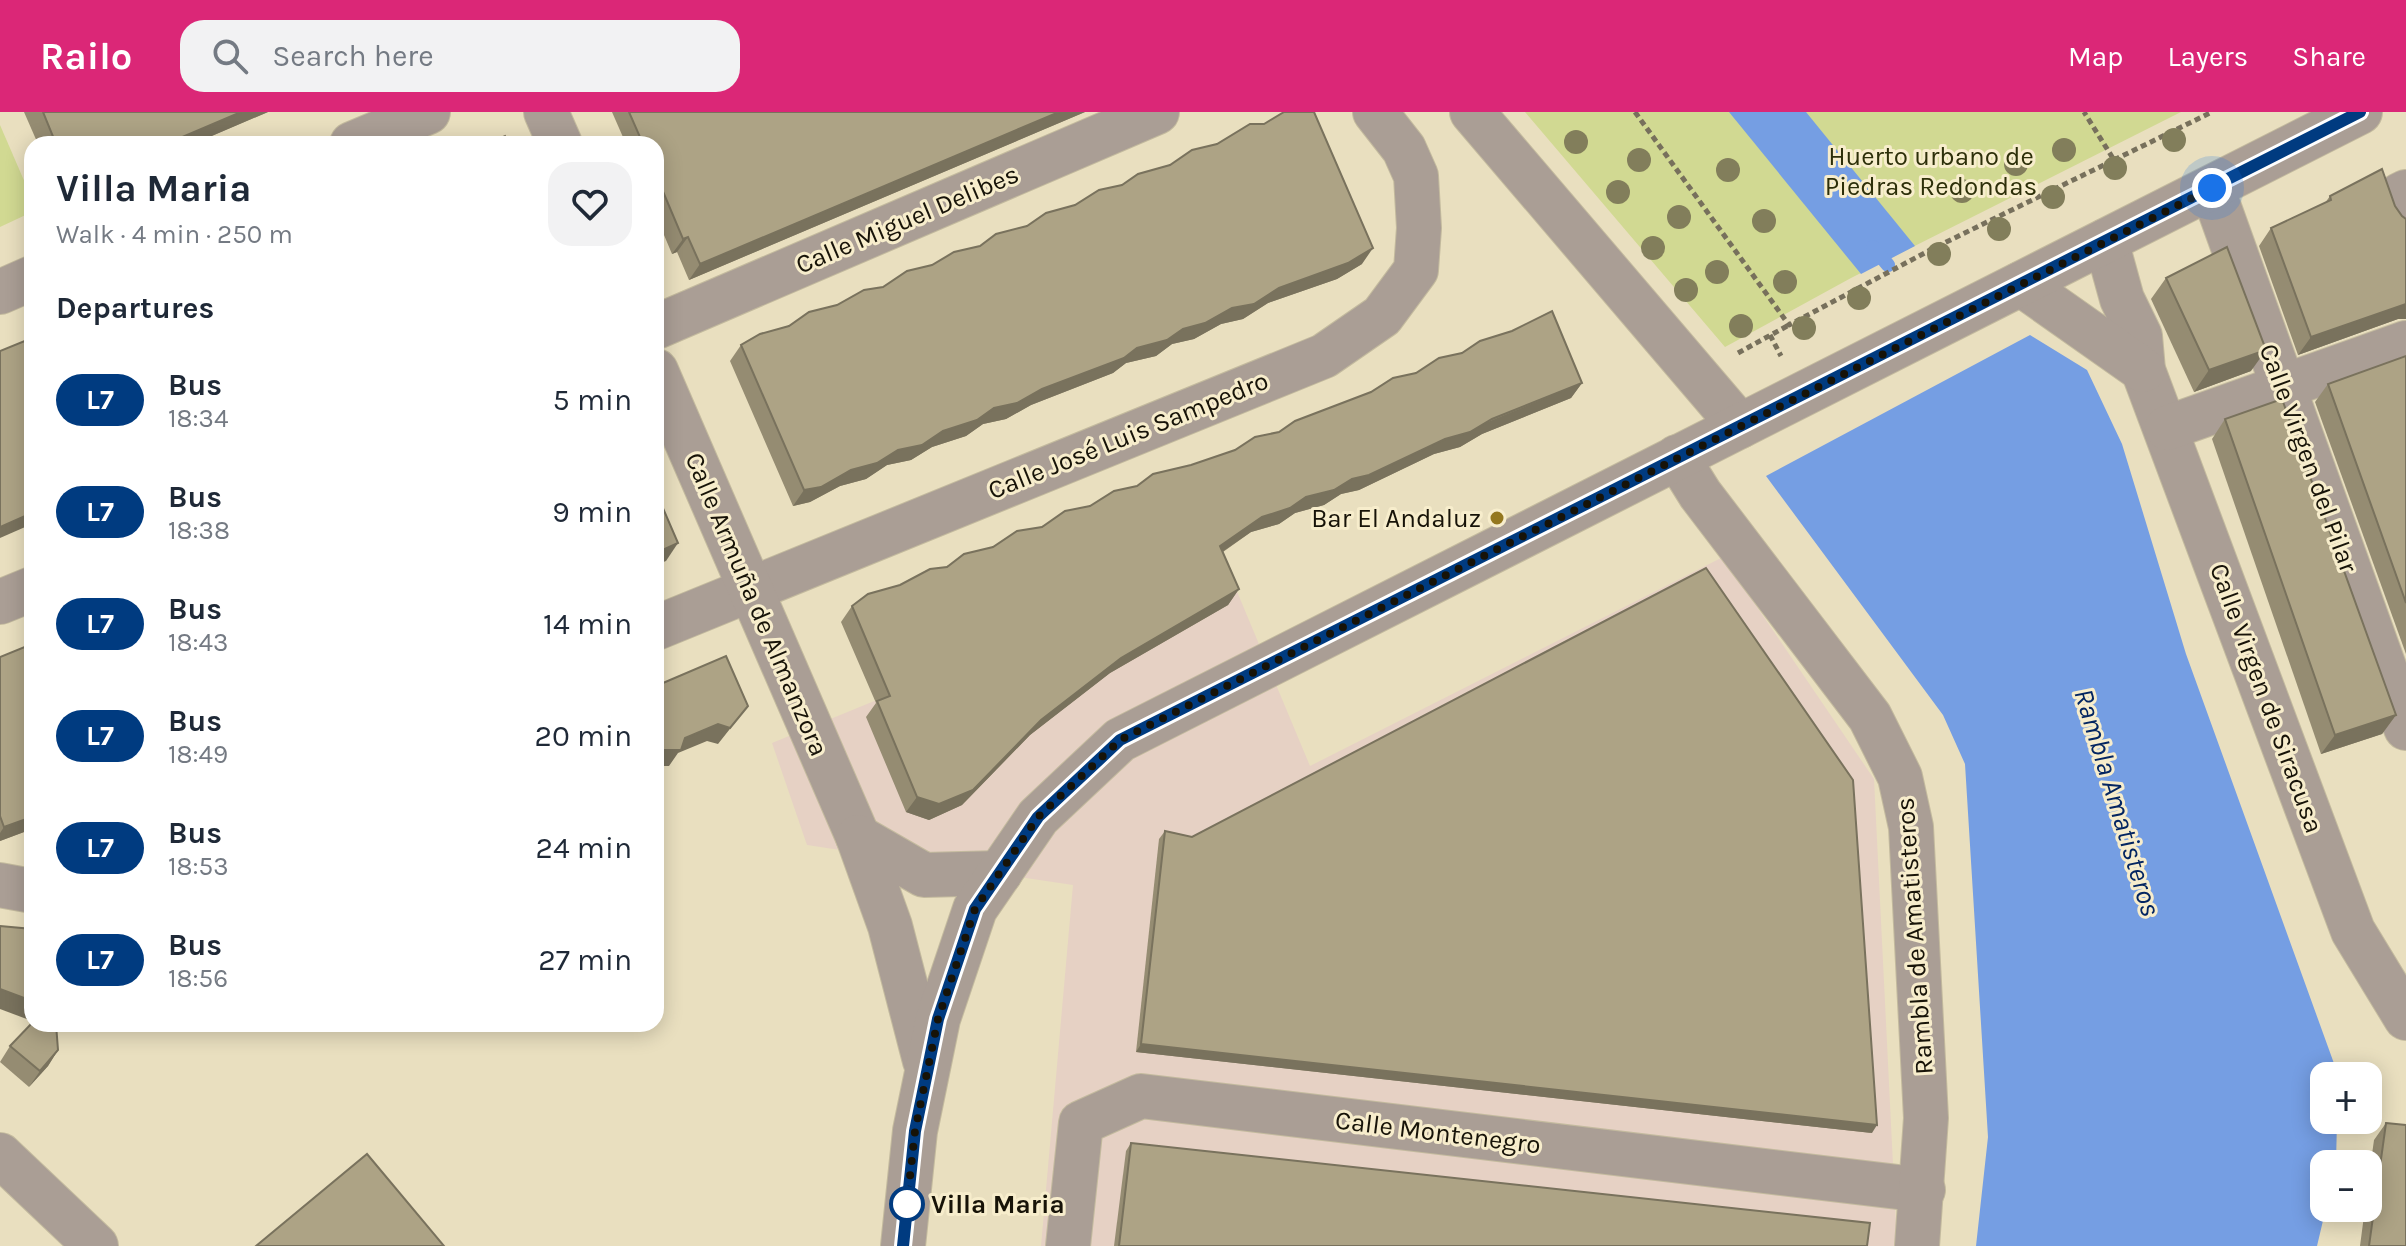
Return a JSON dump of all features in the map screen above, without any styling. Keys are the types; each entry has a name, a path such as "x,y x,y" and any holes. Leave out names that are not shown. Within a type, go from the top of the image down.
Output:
{"street":[{"path":"371,136 428,112"},
{"path":"546,112 556,136"},
{"name":"Calle Miguel Delibes","path":"664,324 1157,112"},
{"name":"Calle José Luis Sampedro","path":"664,624 749,587 1324,356 1382,316 1416,270 1419,228 1416,176 1404,149 1375,112"},
{"path":"1472,112 1740,426"},
{"path":"903,1246 915,1131 938,1019 975,909 1038,817 1120,740 2360,112"},
{"name":"Calle Virgen del Pilar","path":"2212,188 2406,728"},
{"path":"2406,192 2400,195 2406,215"},
{"name":"Calle Virgen de Siracusa","path":"2106,241 2122,299 2140,336 2143,370 2353,931 2406,1018"},
{"path":"0,292 24,282"},
{"path":"2021,284 2143,370"},
{"path":"2167,428 2284,389 2406,343"},
{"name":"Calle Armuña de Almanzora","path":"664,390 858,837 890,926 928,1070"},
{"name":"Rambla de Amatisteros","path":"1677,457 1700,494 1870,717 1900,777 1911,827 1926,1118 1917,1246"},
{"path":"0,602 24,592"},
{"path":"858,837 924,875 950,920 959,956"},
{"path":"924,875 1000,873"},
{"path":"0,885 24,890"},
{"name":"Calle Montenegro","path":"1068,1246 1081,1123 1141,1096 1923,1190"},
{"path":"0,1155 96,1246"}],"path":[{"path":"1635,112 1789,325 1934,248 2212,112"},
{"path":"2084,112 2114,160"}],"shaded area":[{"path":"1723,557 1874,779 1897,1246 1041,1246 1073,885 807,845 772,743 1223,558 1310,766"}],"green space":[{"name":"Huerto urbano de Piedras Redondas","path":"1525,112 2181,112 1851,278 1725,347"},
{"path":"0,125 24,180 24,216 0,227"}],"water":[{"path":"1729,112 1806,112 1915,246 1861,274"},
{"path":"2030,335 2087,370 2122,444 2186,654 2333,1062 2310,1062 2310,1134 2337,1134 2336,1150 2310,1150 2310,1222 2323,1222 2317,1246 1976,1246 1988,1137 1965,764 1943,715 1766,476"}],"building":[{"path":"43,112 241,112 185,136 53,136"},
{"path":"629,112 1059,112 700,264 688,237 683,239 664,194 664,136 640,136"},
{"path":"1284,112 1314,112 1373,248 1348,263 1279,288 1254,304 1232,308 1205,323 1183,329 1167,340 1137,348 1124,358 1042,389 1017,403 994,408 977,420 943,431 922,445 898,450 877,463 851,470 821,487 804,490 741,345 760,334 789,326 809,312 837,305 864,290 883,287 907,271 932,265 954,252 980,246 996,234 1027,226 1046,213 1075,205 1099,190 1122,185 1138,174 1170,165 1192,150 1217,144 1250,124 1264,124"},
{"path":"2382,169 2395,206 2406,219 2406,304 2311,337 2271,228 2331,200 2330,196"},
{"path":"2227,247 2266,350 2209,370 2166,278"},
{"path":"1552,311 1582,383 1492,419 1470,432 1445,439 1369,475 1352,479 1334,490 1306,497 1290,508 1262,517 1220,546 1239,589 1121,658 1041,720 973,790 939,804 917,797 877,701 890,696 852,606 868,594 900,585 930,569 947,567 964,554 993,547 1017,531 1042,527 1065,511 1090,506 1114,491 1137,486 1153,474 1191,465 1235,450 1255,437 1279,432 1295,421 1371,392 1393,378 1416,373 1439,358 1462,353 1480,341 1512,331"},
{"path":"24,341 24,516 0,527 0,351"},
{"path":"2406,356 2406,603 2328,384"},
{"path":"2282,399 2396,715 2335,735 2225,419"},
{"path":"664,511 678,543 664,549"},
{"path":"1706,568 1853,780 1877,1125 1141,1044 1165,831 1192,837"},
{"path":"24,647 24,820 4,827 0,816 0,657"},
{"path":"726,656 748,706 730,728 718,724 685,738 681,750 664,750 664,683"},
{"path":"0,926 24,928 24,998 0,989"},
{"path":"24,1031 57,1032 58,1050 40,1071 10,1046"},
{"path":"2386,1123 2406,1125 2406,1246 2369,1246 2372,1222 2382,1222 2382,1152"},
{"path":"1131,1143 1870,1223 1867,1246 1119,1246"},
{"path":"367,1154 444,1246 256,1246"}],"waterway":[{"name":"Rambla Amatisteros","path":"1873,247 1888,265"}],"bus line":[{"name":"L7","path":"903,1246 915,1131 938,1019 975,909 1038,817 1120,740 2360,112"}],"place":[{"name":"Bar El Andaluz","path":"1497,518"},
{"name":"Villa Maria","path":"907,1204"}],"route":[{"path":"907,1204 915,1131 938,1019 975,909 1038,817 1120,740 2212,188"}]}
